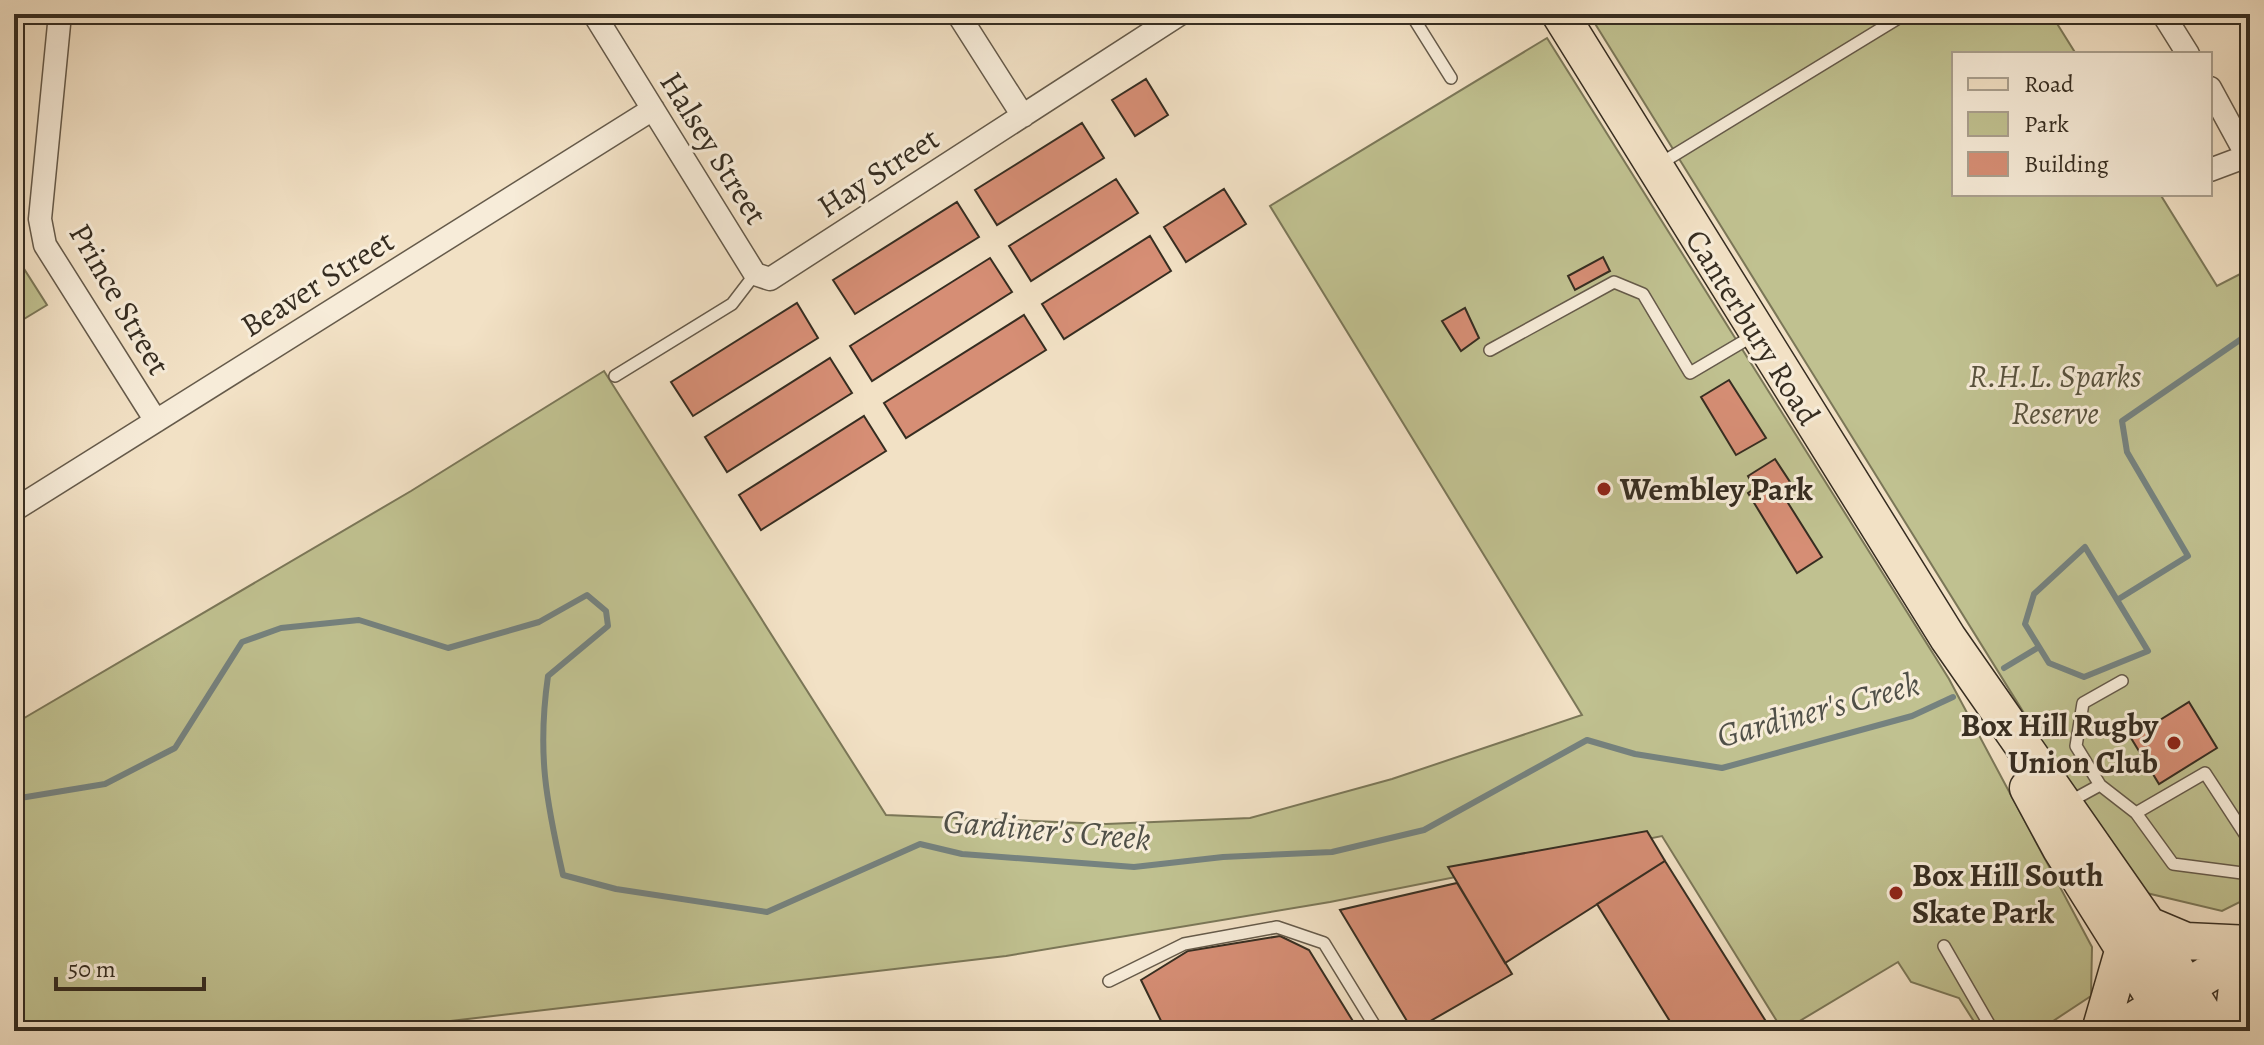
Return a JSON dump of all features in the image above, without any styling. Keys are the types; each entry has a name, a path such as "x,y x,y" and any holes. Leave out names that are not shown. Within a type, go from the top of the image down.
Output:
{"main road":[{"name":"Canterbury Road","path":"1560,14 1756,334 1948,638 2064,805 2174,1008 2214,1031"},
{"name":"Canterbury Road","path":"1948,638 2061,849 2136,936"},
{"path":"2100,1031 2136,936 2250,946"},
{"path":"2117,1031 2174,1008 2250,946"},
{"path":"2232,1031 2237,986 2250,957"}],"street":[{"name":"Prince Street","path":"60,14 40,219 45,245 156,421"},
{"name":"Halsey Street","path":"594,14 755,274"},
{"path":"958,14 1023,116"},
{"name":"Hay Street","path":"755,274 770,279 1180,14"},
{"path":"2163,14 2187,52"},
{"path":"2212,92 2248,155 2212,169"},
{"name":"Beaver Street","path":"14,510 653,109"}],"lane":[{"path":"1411,14 1451,78"},
{"path":"1654,168 1905,14"},
{"path":"615,376 732,304 755,274"},
{"path":"1490,350 1614,282 1643,294 1690,373 1756,334"},
{"path":"2122,681 2083,703 2076,746 2100,785 2136,813 2173,864 2250,874"},
{"path":"2136,813 2205,773 2250,842"},
{"path":"2064,805 2100,785"},
{"path":"1109,981 1184,944 1277,927 1324,943 1378,1031"},
{"path":"1944,946 1993,1031"}],"green space":[{"name":"R.H.L. Sparks Reserve","path":"1589,14 2051,14 2075,52 1952,52 1952,196 2161,196 2217,286 2250,269 2250,897 2222,911 2134,890"},
{"path":"1547,38 1949,679 2092,947 2091,996 2038,1031 1980,1031 1959,998 1911,982 1898,962 1783,1031 1662,836 1330,902 1006,956 365,1031 14,1031 14,724 411,491 604,371 886,815 1106,824 1250,818 1392,779 1582,715 1270,206"},
{"path":"14,253 47,305 14,325"}],"building":[{"path":"1146,79 1168,115 1135,136 1112,100"},
{"path":"1082,123 1104,158 997,225 975,190"},
{"path":"1116,179 1138,213 1031,281 1009,246"},
{"path":"1224,189 1246,224 1186,262 1164,227"},
{"path":"957,202 979,237 855,314 833,280"},
{"path":"1150,236 1171,271 1064,339 1042,304"},
{"path":"1603,257 1610,271 1575,290 1568,276"},
{"path":"990,258 1012,292 872,381 850,346"},
{"path":"797,303 818,338 693,416 671,382"},
{"path":"1465,308 1479,338 1461,351 1442,321"},
{"path":"1024,315 1046,350 906,438 884,403"},
{"path":"830,358 852,393 727,472 705,437"},
{"path":"1729,380 1766,438 1736,455 1701,397"},
{"path":"864,416 886,451 761,530 739,495"},
{"path":"1775,459 1794,488 1783,495 1822,557 1797,573 1748,493 1755,488 1748,476"},
{"name":"Box Hill Rugby Union Club","path":"2189,702 2217,748 2159,784 2131,738"},
{"path":"1647,831 1665,861 1505,963 1448,867"},
{"path":"1665,861 1772,1031 1676,1031 1597,904"},
{"path":"1457,883 1512,974 1413,1031 1340,910"},
{"path":"1280,936 1309,950 1359,1031 1166,1031 1141,980 1188,951"}],"waterway":[{"name":"Gardiner's Creek","path":"2117,600 2188,556 2127,452 2122,421 2250,333"},
{"name":"Gardiner's Creek","path":"2085,547 2148,651 2084,677 2049,663 2025,624 2034,594 2085,547"},
{"name":"Gardiner's Creek","path":"14,799 105,784 175,748 242,642 281,628 359,620 448,648 539,622 587,595 606,611 608,626 548,676 545,704 545,776 563,875 616,889 767,912 920,844 962,854 1134,867 1223,857 1332,852 1424,830 1587,740 1635,754 1722,768 1912,716 1953,697"},
{"name":"Gardiner's Creek","path":"2004,668 2039,647"}],"place":[{"name":"Wembley Park","path":"1604,489"},
{"name":"Box Hill Rugby Union Club","path":"2174,743"},
{"name":"Box Hill South Skate Park","path":"1896,893"}]}
